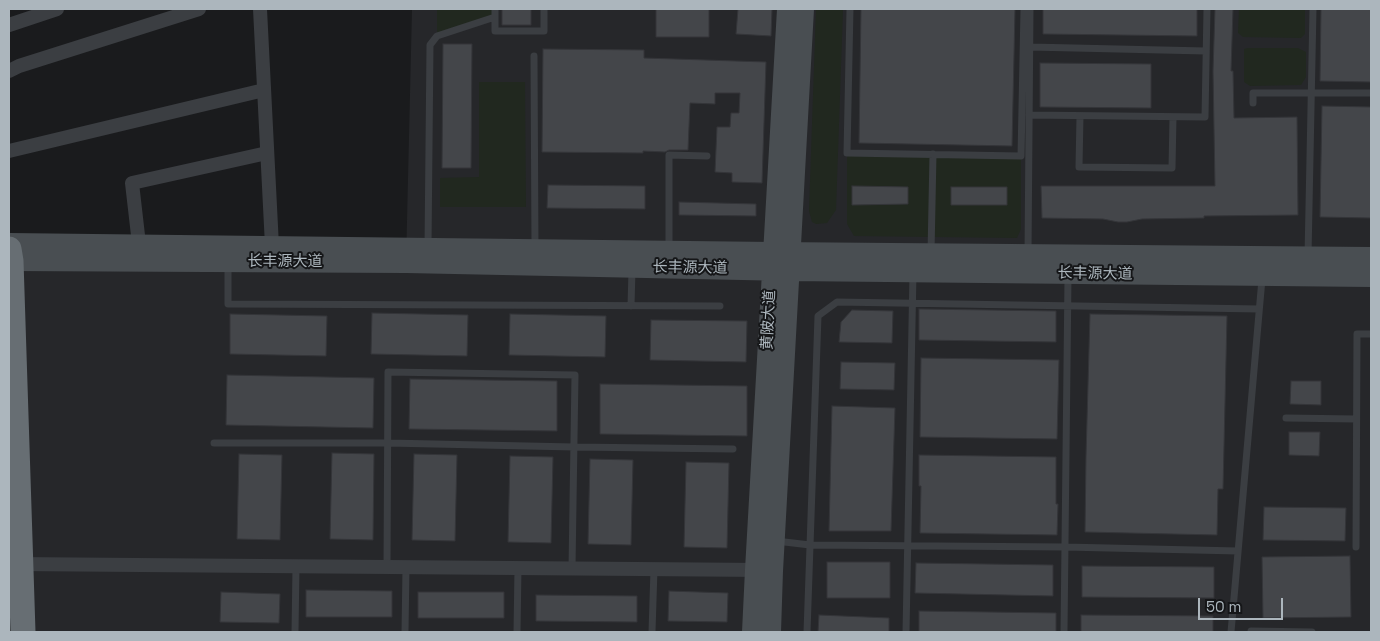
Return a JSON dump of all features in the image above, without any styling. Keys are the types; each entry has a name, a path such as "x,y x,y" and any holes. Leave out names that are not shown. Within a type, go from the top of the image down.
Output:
{"highway":[{"path":"9,253 15,564 24,632"}],"main road":[{"name":"黄陂大道","path":"771,632 764,570 776,541 787,9"},
{"name":"黄陂大道","path":"752,632 764,570 782,261 804,9"},
{"name":"长丰源大道","path":"9,253 139,244 670,250 913,272 1371,277"},
{"name":"长丰源大道","path":"9,253 228,262 632,267 931,253 1371,257"}],"street":[{"path":"9,25 57,9"},
{"path":"9,71 19,66 199,9"},
{"path":"260,9 272,246"},
{"path":"9,152 264,90"},
{"path":"139,244 132,183 267,153"},
{"path":"15,564 764,570"}],"lane":[{"path":"495,9 494,32 544,31 544,9"},
{"path":"850,9 847,153 1021,156 1024,9"},
{"path":"1028,254 1030,9"},
{"path":"1029,115 1205,117 1207,9"},
{"path":"1308,256 1313,9"},
{"path":"428,248 430,45 437,36 495,17"},
{"path":"1030,47 1206,51"},
{"path":"534,56 535,249"},
{"path":"1253,103 1253,93 1371,93"},
{"path":"1080,116 1079,166 1172,168 1173,117"},
{"path":"931,253 933,154"},
{"path":"670,250 669,155 707,156"},
{"path":"228,262 228,304 720,306"},
{"path":"631,306 632,267"},
{"path":"906,632 913,272"},
{"path":"1064,632 1068,274"},
{"path":"1231,632 1262,276"},
{"path":"807,632 818,316 837,302 1260,309"},
{"path":"1356,547 1357,334 1371,334"},
{"path":"387,567 388,372 575,374 572,568"},
{"path":"1286,418 1356,419"},
{"path":"214,443 388,443 733,449"},
{"path":"776,541 810,545 1065,547 1238,551"},
{"path":"295,632 296,566"},
{"path":"405,632 406,567"},
{"path":"517,632 518,568"},
{"path":"652,632 654,569"},
{"path":"1251,632 1312,632"}],"shaded area":[{"path":"412,9 1371,9 1371,632 23,632 11,261 406,263"},
{"path":"437,9 495,9 495,17 437,36"},
{"path":"816,9 843,9 836,210 827,223 816,224 812,222 809,211"},
{"path":"1239,9 1305,9 1305,34 1301,38 1243,37 1238,33"},
{"path":"1298,48 1306,52 1306,77 1301,85 1250,86 1244,82 1244,49"},
{"path":"479,82 525,82 526,207 440,207 440,178 479,177"},
{"path":"847,153 1021,156 1021,229 1017,238 854,236 847,224"}],"building":[{"path":"502,9 531,9 531,25 502,25"},
{"path":"656,9 709,9 709,37 656,37"},
{"path":"738,9 772,9 771,36 736,34"},
{"path":"861,9 1015,9 1012,146 859,143"},
{"path":"1043,9 1197,9 1197,36 1043,34"},
{"path":"1215,9 1233,9 1231,71 1233,71 1234,118 1297,117 1298,215 1204,216 1204,218 1142,219 1127,222 1103,219 1042,218 1041,186 1215,186 1213,71"},
{"path":"1321,9 1371,9 1371,82 1320,81"},
{"path":"443,44 472,44 471,168 442,168"},
{"path":"543,49 644,50 644,58 766,62 762,183 732,182 732,173 715,172 717,127 730,127 731,113 739,113 740,93 715,93 715,104 690,103 688,150 643,151 643,153 542,152"},
{"path":"1040,63 1151,64 1151,108 1040,107"},
{"path":"1322,106 1371,107 1371,218 1320,217"},
{"path":"548,185 645,186 645,209 547,208"},
{"path":"852,186 908,187 908,204 852,205"},
{"path":"951,187 1007,187 1007,205 951,205"},
{"path":"679,202 756,204 756,216 679,215"},
{"path":"919,309 1056,311 1056,342 919,340"},
{"path":"852,310 893,311 892,343 839,342 841,322"},
{"path":"372,313 468,315 467,356 371,354"},
{"path":"230,314 327,316 326,356 230,354"},
{"path":"510,314 606,316 605,357 509,355"},
{"path":"1090,314 1227,316 1223,489 1218,489 1217,535 1085,532"},
{"path":"651,320 747,321 746,362 650,360"},
{"path":"921,358 1059,360 1057,439 920,437"},
{"path":"841,362 895,363 894,390 840,389"},
{"path":"227,375 374,378 373,428 226,425"},
{"path":"410,379 557,381 557,431 409,429"},
{"path":"1291,381 1321,381 1321,405 1290,404"},
{"path":"600,384 747,386 747,436 600,434"},
{"path":"832,406 895,408 891,531 829,531"},
{"path":"1289,432 1320,432 1319,456 1289,455"},
{"path":"332,453 374,454 373,540 330,539"},
{"path":"239,454 282,455 280,540 237,539"},
{"path":"414,454 457,455 455,541 412,540"},
{"path":"919,455 1056,457 1057,535 920,533 921,486 919,486"},
{"path":"510,456 553,457 551,543 508,542"},
{"path":"590,459 633,460 631,545 588,544"},
{"path":"686,462 729,463 727,548 684,547"},
{"path":"1264,507 1346,508 1345,541 1263,540"},
{"path":"1350,556 1351,617 1263,618 1262,557"},
{"path":"827,562 890,562 890,598 827,598"},
{"path":"916,563 1053,565 1053,596 915,593"},
{"path":"1082,566 1214,567 1214,598 1082,597"},
{"path":"306,590 392,591 392,617 306,617"},
{"path":"669,591 728,593 727,622 668,621"},
{"path":"221,592 280,594 279,623 220,622"},
{"path":"418,592 504,592 504,618 418,618"},
{"path":"536,595 637,596 637,622 536,621"},
{"path":"919,611 1056,613 1056,632 919,632"},
{"path":"819,615 889,618 889,632 818,632"},
{"path":"1081,615 1213,616 1213,632 1081,632"}]}
